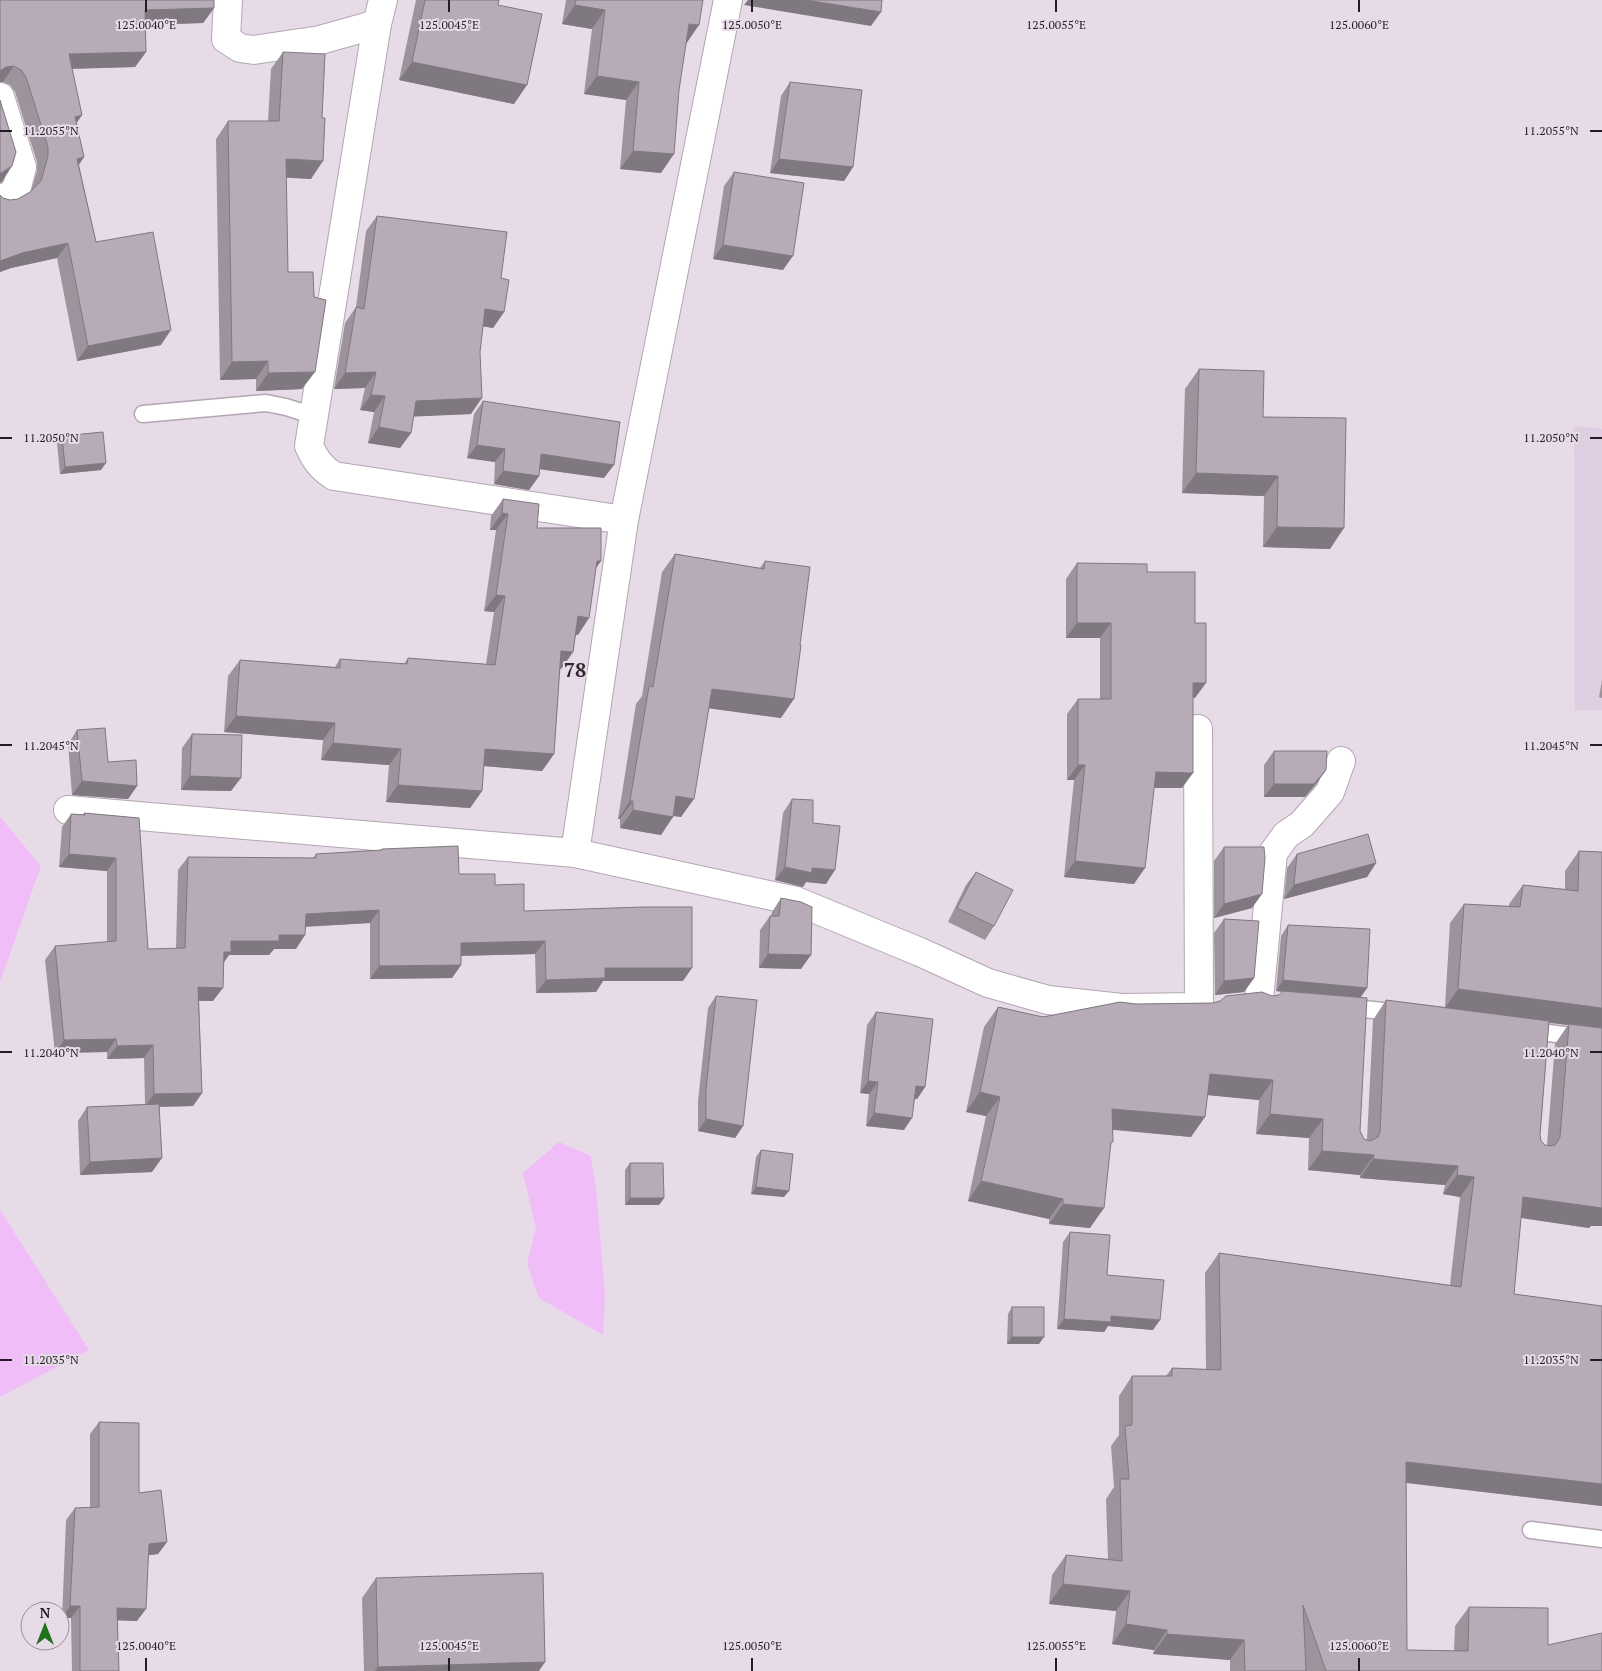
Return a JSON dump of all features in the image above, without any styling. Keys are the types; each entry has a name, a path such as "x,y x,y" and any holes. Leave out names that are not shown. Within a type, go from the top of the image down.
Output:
{"street":[{"path":"228,0 226,38 234,45 247,50 320,40 380,12"},
{"path":"575,853 624,520 728,0"},
{"path":"380,12 309,446 314,458 320,466 334,476 624,520"},
{"path":"0,97 22,167 17,187 12,194 0,200"},
{"path":"68,810 575,853 796,901 920,952 988,983 1048,1000 1122,1008 1207,1006 1198,729"},
{"path":"1260,1001 1273,853 1286,835 1302,824 1330,792 1341,761"}],"lane":[{"path":"143,414 266,403 314,416"},
{"path":"1325,1006 1420,1015"},
{"path":"1362,1009 1362,1028"},
{"path":"1507,1027 1602,1040"},
{"path":"1544,1051 1546,1032"},
{"path":"1531,1530 1602,1539"}],"shaded area":[{"path":"1574,426 1602,429 1602,710 1575,710"},
{"path":"0,817 41,866 0,982"},
{"path":"559,1142 591,1156 596,1189 605,1294 603,1335 539,1298 527,1264 536,1228 523,1173"},
{"path":"0,1210 89,1350 0,1397"}],"building":[{"path":"0,0 214,0 214,8 145,10 146,52 69,54 82,115 75,117 84,157 77,159 96,242 153,232 171,330 88,346 68,243 22,253 0,261 0,195 10,200 18,199 30,192 41,181 48,156 48,147 26,77 21,70 14,66 6,67 0,71"},
{"path":"425,0 499,0 498,5 542,14 527,85 412,62"},
{"path":"576,0 703,0 699,25 689,24 679,90 674,154 633,151 639,82 597,76 605,10 575,5"},
{"path":"806,0 882,0 881,12"},
{"path":"283,52 325,54 322,118 325,118 323,161 286,159 288,272 313,272 314,297 326,300 315,372 268,373 268,361 232,362 228,121 279,121"},
{"path":"790,82 862,90 853,167 779,159"},
{"path":"0,100 16,152 12,166 0,174"},
{"path":"734,172 804,183 793,256 723,245"},
{"path":"377,216 507,232 501,278 509,280 504,312 485,309 480,352 482,398 416,401 411,433 379,427 385,396 371,395 376,372 345,373 356,307 364,309"},
{"path":"1199,369 1264,371 1263,417 1346,418 1344,528 1277,527 1278,476 1196,473"},
{"path":"483,401 620,422 614,465 541,454 539,476 503,471 505,449 477,445"},
{"path":"103,432 106,463 65,467 62,436"},
{"path":"503,499 539,504 537,528 601,528 601,561 597,561 589,618 578,616 573,652 561,651 554,754 485,749 482,791 398,785 401,749 333,743 335,723 236,716 240,660 340,668 340,659 407,664 408,658 495,665 505,596 496,595 508,514 502,513"},
{"path":"675,554 764,569 765,561 810,567 794,699 712,689 694,799 676,796 673,817 633,810 633,801 630,801 649,686 653,687"},
{"path":"1077,563 1147,564 1147,572 1195,572 1195,623 1206,623 1206,683 1193,683 1193,773 1156,772 1145,868 1075,861 1085,765 1078,765 1078,699 1111,699 1111,623 1077,623"},
{"path":"105,728 108,762 136,760 137,786 82,781 77,730"},
{"path":"192,734 242,735 241,778 190,776"},
{"path":"1274,751 1327,751 1326,770 1314,784 1274,784"},
{"path":"792,799 813,800 813,823 840,826 835,870 812,868 812,873 785,867"},
{"path":"84,813 139,818 148,949 185,948 188,857 316,858 316,854 458,846 459,874 495,874 495,885 524,884 524,911 692,907 692,968 605,968 605,978 546,980 545,941 461,943 461,965 379,966 379,910 306,914 305,935 279,935 279,941 231,941 231,952 224,952 223,988 198,987 202,1093 154,1094 153,1045 117,1046 116,1039 64,1040 55,946 116,941 116,858 69,854 71,814 85,815"},
{"path":"1368,834 1376,863 1294,885 1297,854"},
{"path":"1224,847 1264,847 1262,894 1224,904"},
{"path":"1579,851 1602,852 1602,1008 1458,989 1464,904 1520,907 1523,885 1578,891"},
{"path":"976,872 1013,890 994,926 957,908"},
{"path":"781,898 801,902 812,907 811,955 768,954 770,916 779,916"},
{"path":"1224,919 1259,921 1254,978 1224,981"},
{"path":"1288,925 1370,929 1367,988 1283,980"},
{"path":"1283,991 1367,998 1360,1131 1364,1139 1370,1141 1378,1137 1380,1132 1386,1000 1549,1021 1540,1135 1541,1141 1545,1145 1550,1146 1555,1145 1560,1137 1569,1024 1602,1028 1602,1208 1523,1197 1514,1294 1602,1306 1602,1484 1406,1462 1407,1650 1468,1651 1469,1607 1548,1608 1548,1645 1602,1633 1602,1671 1326,1671 1303,1605 1306,1671 1245,1671 1244,1640 1167,1634 1167,1630 1126,1624 1130,1591 1063,1584 1066,1555 1122,1561 1120,1479 1129,1479 1125,1426 1132,1425 1132,1376 1172,1376 1172,1368 1221,1370 1219,1253 1461,1287 1474,1177 1457,1175 1458,1166 1373,1159 1374,1155 1322,1151 1323,1119 1270,1114 1273,1080 1210,1074 1205,1117 1112,1109 1113,1142 1111,1142 1104,1208 1063,1204 1063,1199 981,1181 1000,1097 980,1092 998,1007 1043,1017 1120,1002 1136,1004 1213,1003 1220,1001 1226,996 1262,992 1272,996 1279,995"},
{"path":"716,996 757,1000 743,1126 706,1119 706,1089"},
{"path":"876,1012 933,1019 925,1087 916,1086 912,1118 874,1113 878,1082 868,1081"},
{"path":"159,1104 162,1158 90,1162 87,1107"},
{"path":"761,1150 793,1154 789,1191 756,1187"},
{"path":"630,1163 663,1163 664,1198 630,1198"},
{"path":"1070,1232 1110,1235 1107,1275 1164,1280 1160,1320 1111,1316 1111,1322 1064,1319"},
{"path":"1012,1307 1044,1307 1044,1337 1012,1337"},
{"path":"99,1422 139,1423 139,1493 161,1490 167,1542 149,1544 146,1609 117,1608 119,1671 80,1671 80,1606 70,1606 75,1508 99,1507"},
{"path":"543,1573 545,1662 378,1667 376,1578"}],"district":[{"name":"78","path":"575,669"}]}
